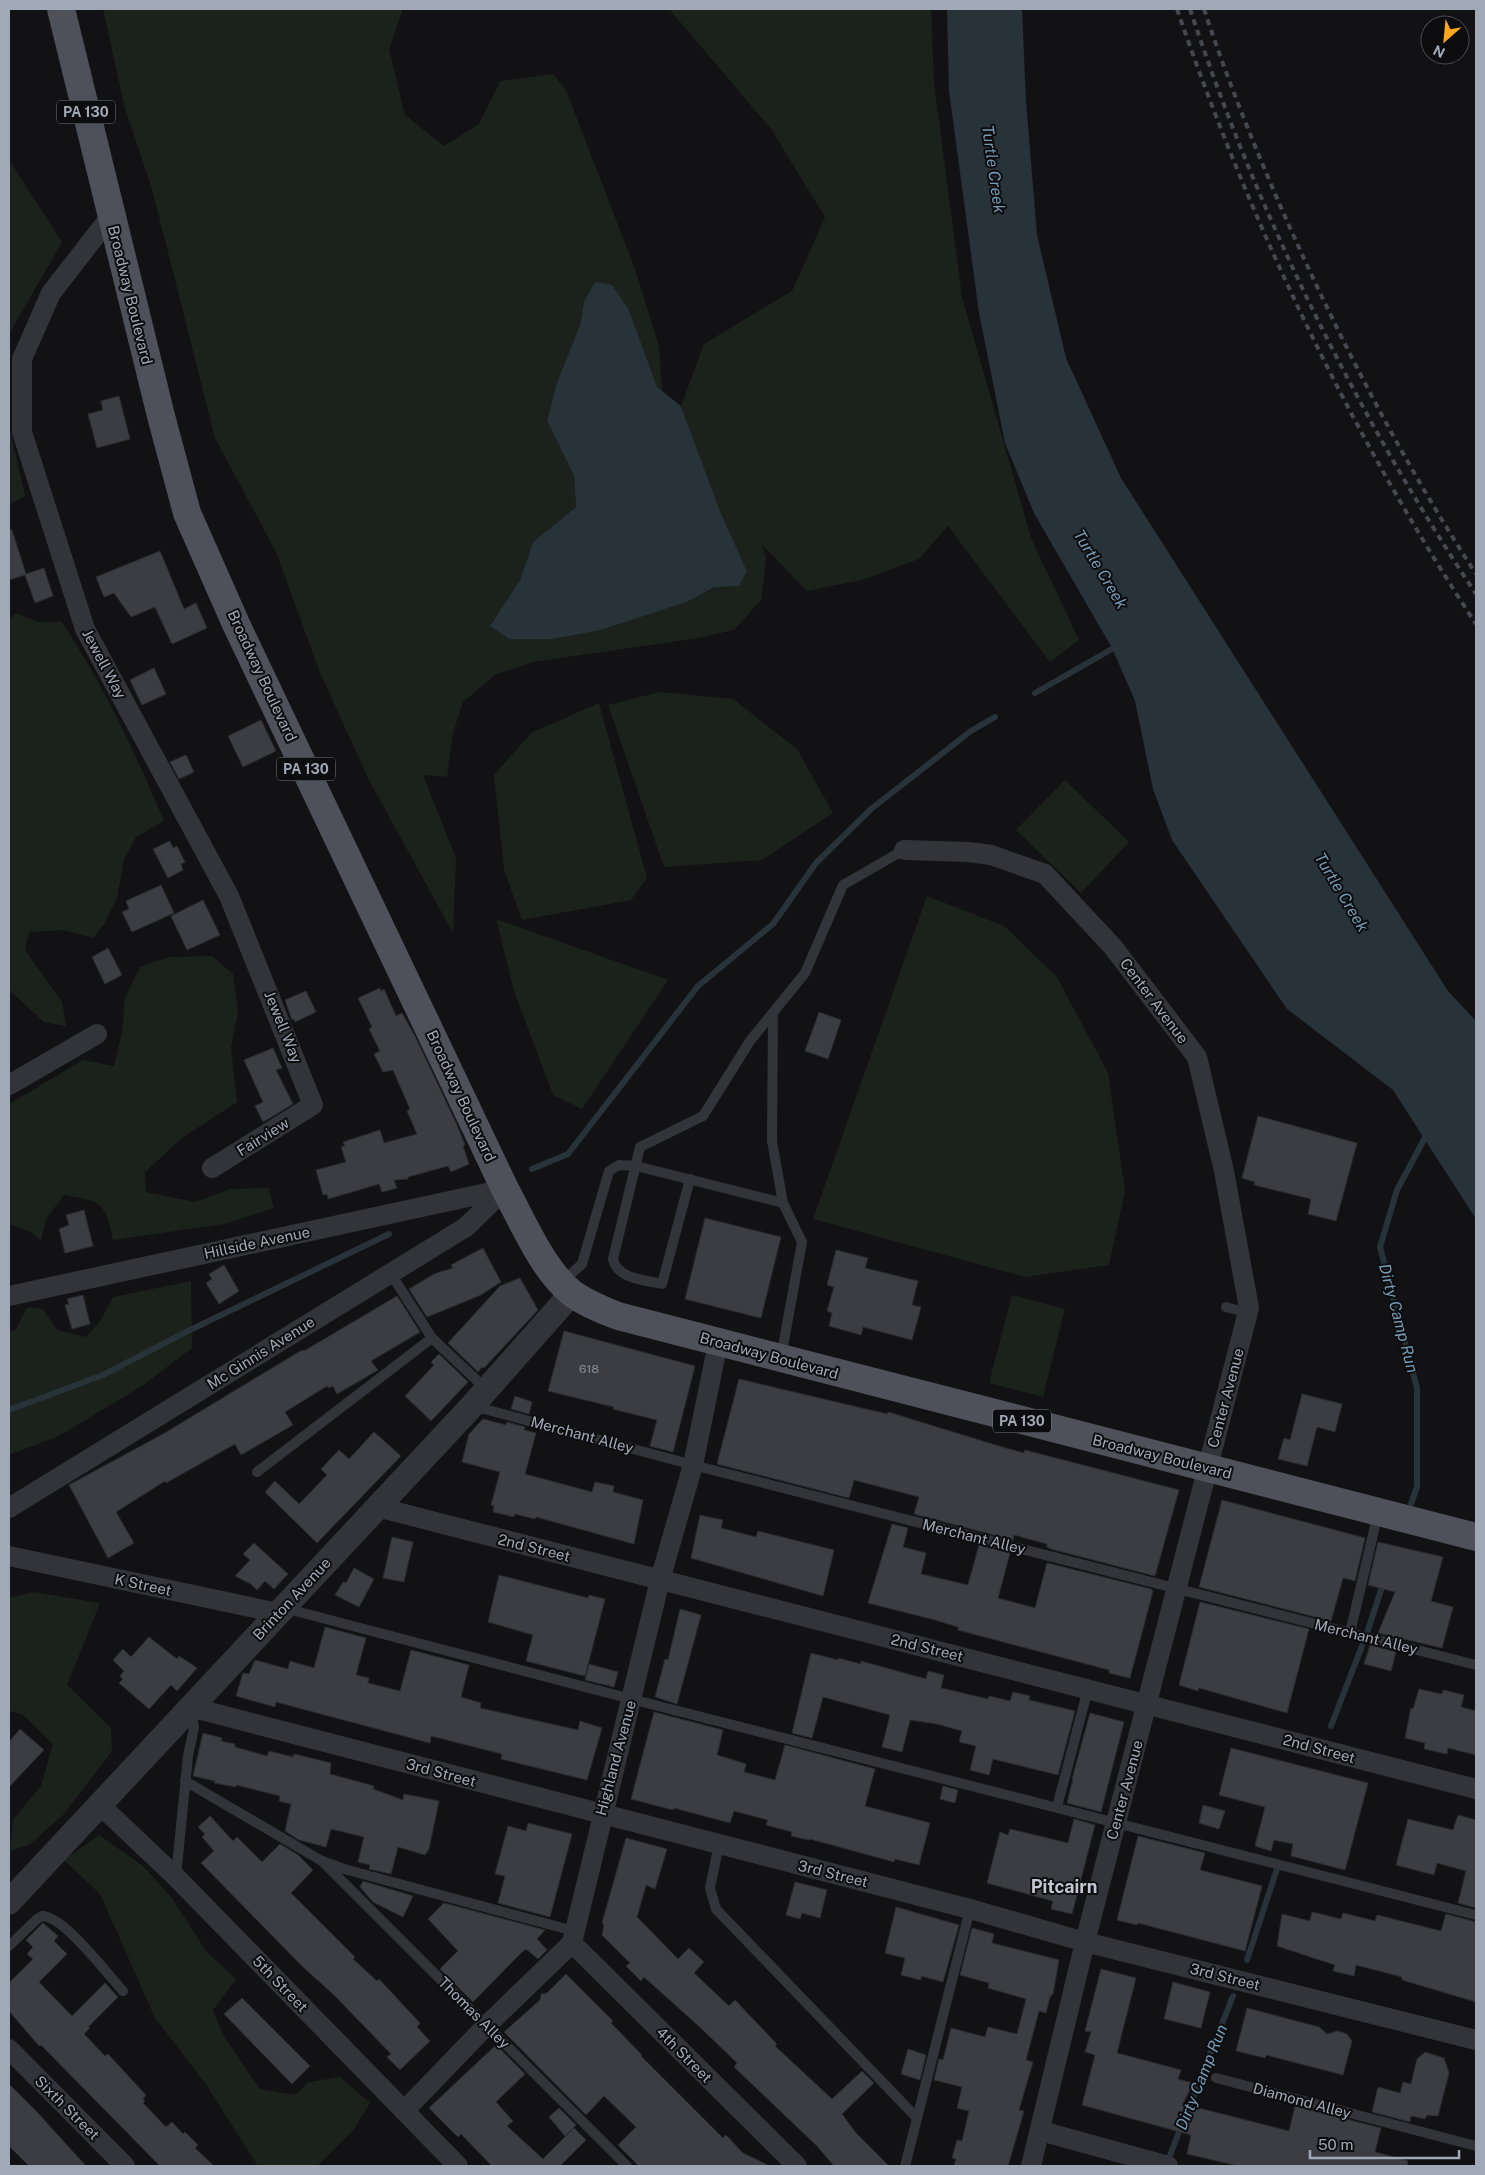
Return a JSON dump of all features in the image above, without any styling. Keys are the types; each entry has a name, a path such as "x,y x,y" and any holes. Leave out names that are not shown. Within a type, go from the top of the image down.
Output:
{"main road":[{"name":"Broadway Boulevard","path":"61,9 111,216 187,513 236,624 506,1189 544,1259 567,1288 596,1308 618,1316 781,1360 1476,1538"}],"street":[{"name":"Jewell Way","path":"111,216 51,293 22,359 22,432 85,629 229,896 314,1105"},
{"name":"Center Avenue","path":"904,850 984,854 1045,874 1113,947 1197,1057 1224,1171 1249,1308 1085,1942 1041,2131 1031,2166"},
{"path":"9,1085 97,1034"},
{"name":"Fairview","path":"212,1168 314,1105"},
{"name":"Mc Ginnis Avenue","path":"9,1508 466,1227 506,1189"},
{"name":"Hillside Avenue","path":"9,1296 506,1189"},
{"name":"Brinton Avenue","path":"9,1902 479,1398 567,1288"},
{"name":"Highland Avenue","path":"573,1937 601,1814 632,1699 660,1580 693,1464 718,1343"},
{"name":"2nd Street","path":"377,1507 1476,1789"},
{"name":"K Street","path":"9,1556 281,1610"},
{"name":"3rd Street","path":"190,1707 970,1909 1085,1942 1476,2040"},
{"name":"5th Street","path":"99,1804 176,1877 458,2166"},
{"path":"404,2111 573,1937"},
{"name":"4th Street","path":"573,1937 797,2166"},
{"name":"Sixth Street","path":"9,2049 125,2166"},
{"path":"1041,2131 1168,2166"}],"lane":[{"path":"690,1179 662,1284 620,1273 614,1267 613,1259 640,1147 703,1116 750,1041 805,973 843,885 904,850"},
{"path":"772,1013 772,1141 784,1203 802,1242 781,1360"},
{"path":"567,1288 582,1264 609,1171 618,1164 636,1166 784,1203"},
{"path":"391,1274 432,1338 479,1398"},
{"path":"1226,1307 1248,1313"},
{"path":"258,1472 432,1338"},
{"name":"Merchant Alley","path":"479,1398 693,1464 1476,1665"},
{"path":"1350,1633 1378,1512"},
{"path":"281,1610 1476,1915"},
{"path":"1057,1807 1088,1689"},
{"path":"176,1877 185,1781 194,1728 190,1707"},
{"path":"185,1781 322,1860 344,1869 573,1937"},
{"path":"719,1844 710,1888 716,1909 917,2118"},
{"name":"Thomas Alley","path":"322,1860 627,2166"},
{"path":"905,2166 970,1909"},
{"path":"9,1946 37,1919 42,1916 51,1918 65,1928 123,1991"},
{"name":"Diamond Alley","path":"1216,2078 1476,2146"}],"shaded area":[{"path":"103,9 403,9 389,49 405,115 444,146 479,124 500,81 553,74 566,90 635,269 659,346 662,391 657,387 629,310 612,285 584,302 580,325 556,385 547,421 574,476 576,507 533,542 520,580 490,626 509,639 553,639 601,630 687,602 747,571 720,511 681,406 704,344 792,291 825,217 771,129 669,9 931,9 934,83 962,297 1031,538 1079,640 1050,662 948,526 919,559 862,580 807,591 762,545 766,558 761,600 734,630 699,638 533,662 495,675 463,702 453,733 447,777 423,775 456,858 453,933 370,782 320,673 276,552 215,438 152,189 125,109"},
{"path":"9,160 62,242 9,334"},
{"path":"9,425 25,496 9,505"},
{"path":"16,613 39,622 62,622 118,719 164,821 136,837 124,859 117,898 104,924 93,938 63,930 29,932 25,950 62,1002 66,1026 44,1022 9,990 9,620"},
{"path":"659,692 733,699 797,749 833,813 762,860 664,867 608,705"},
{"path":"599,703 647,878 631,900 522,920 504,870 494,775 531,733"},
{"path":"1065,780 1129,842 1081,893 1016,830"},
{"path":"927,896 1004,926 1057,977 1108,1073 1125,1191 1109,1265 1025,1277 813,1219"},
{"path":"496,919 668,980 582,1109 553,1095 514,991"},
{"path":"212,956 233,974 238,1012 231,1047 237,1102 182,1138 145,1172 146,1192 195,1202 230,1189 268,1188 274,1208 224,1224 113,1240 107,1218 99,1206 86,1199 64,1195 46,1219 41,1241 31,1232 9,1224 9,1104 83,1060 114,1066 122,1032 125,998 140,967 169,957"},
{"path":"191,1281 192,1348 142,1386 59,1436 9,1455 9,1332 16,1329 27,1307 43,1309 57,1330 86,1337 101,1320 113,1297"},
{"path":"1012,1295 1065,1309 1043,1397 989,1383"},
{"path":"34,1592 100,1603 67,1685 111,1728 112,1751 63,1815 29,1845 10,1851 13,1820 41,1786 53,1744 23,1715 9,1711 9,1598"},
{"path":"99,1835 143,1866 172,1898 206,1951 236,1979 213,2010 223,2035 260,2089 295,2095 309,2082 340,2077 370,2103 354,2129 317,2166 258,2166 205,2083 155,2018 100,1894 64,1860"}],"water":[{"name":"Turtle Creek","path":"947,9 1022,9 1026,101 1037,235 1066,358 1121,478 1448,991 1476,1021 1476,1219 1393,1090 1287,1009 1172,840 1153,789 1135,701 1112,648 1034,513 1005,443 979,313 949,91"},
{"path":"595,282 612,285 629,310 657,387 681,406 720,511 747,571 739,586 715,587 687,602 601,630 553,639 509,639 490,626 520,580 533,542 576,507 574,476 547,421 556,385 580,325 584,302"}],"building":[{"path":"119,396 130,439 97,448 88,414 103,410 101,401"},
{"path":"9,530 12,530 26,574 44,568 53,596 35,603 25,575 9,580"},
{"path":"160,551 184,609 196,603 207,628 172,644 155,607 131,617 114,593 104,597 96,577"},
{"path":"154,668 166,694 142,705 130,680"},
{"path":"261,720 276,751 243,767 228,736"},
{"path":"186,755 194,772 179,779 170,762"},
{"path":"170,841 173,848 177,846 185,862 181,864 183,870 168,878 153,849"},
{"path":"161,885 174,913 132,932 122,912 129,909 126,901"},
{"path":"203,900 220,935 187,950 171,916"},
{"path":"108,948 122,975 105,984 92,957"},
{"path":"380,988 381,991 384,989 396,1016 402,1013 415,1036 457,1125 465,1145 463,1146 469,1164 451,1172 448,1166 408,1177 408,1179 394,1180 397,1188 382,1192 379,1184 328,1199 327,1194 323,1195 316,1170 346,1162 341,1147 345,1146 343,1142 380,1130 384,1143 417,1134 407,1111 410,1109 393,1070 383,1072 374,1054 380,1051 369,1029 372,1027 358,998"},
{"path":"306,991 316,1012 295,1022 294,1019 292,1020 285,1000"},
{"path":"819,1012 841,1020 828,1059 805,1051"},
{"path":"273,1048 282,1068 276,1070 293,1104 263,1122 255,1106 263,1102 244,1060"},
{"path":"1258,1116 1357,1143 1336,1221 1308,1214 1311,1199 1254,1185 1255,1182 1242,1178"},
{"path":"84,1210 93,1246 65,1253 59,1229 69,1225 66,1215"},
{"path":"705,1218 781,1237 761,1318 685,1299"},
{"path":"483,1248 501,1282 481,1295 427,1317 409,1289 434,1274 453,1268 451,1265"},
{"path":"836,1250 868,1258 865,1268 918,1281 912,1305 921,1307 912,1340 863,1327 861,1335 829,1326 832,1313 827,1311 834,1287 827,1285"},
{"path":"224,1265 239,1291 219,1304 206,1283 212,1279 209,1274"},
{"path":"520,1278 538,1310 484,1368 482,1367 478,1372 448,1343 500,1286"},
{"path":"83,1295 90,1324 72,1329 65,1305 69,1304 67,1299"},
{"path":"397,1296 420,1332 371,1361 378,1370 337,1394 333,1386 328,1388 327,1386 285,1412 293,1425 241,1455 235,1444 166,1483 165,1481 116,1512 134,1543 108,1558 69,1485 163,1434 302,1350 304,1351"},
{"path":"564,1331 695,1366 673,1452 650,1446 657,1420 613,1409 614,1407 548,1391"},
{"path":"439,1354 468,1382 431,1421 405,1396 434,1365 431,1362"},
{"path":"739,1379 887,1414 888,1412 1024,1453 1025,1450 1179,1490 1155,1576 1051,1549 1047,1547 1047,1544 1014,1535 1013,1540 914,1514 919,1497 854,1480 849,1498 717,1464"},
{"path":"1302,1394 1342,1404 1335,1432 1317,1427 1307,1466 1278,1459 1284,1438 1290,1440"},
{"path":"515,1396 532,1402 529,1414 511,1409"},
{"path":"483,1419 506,1425 507,1422 525,1427 524,1430 536,1433 525,1474 592,1492 595,1482 614,1486 613,1492 643,1500 634,1544 536,1517 535,1519 515,1514 514,1517 493,1512 494,1506 491,1505 500,1472 462,1462 469,1434"},
{"path":"374,1432 401,1456 317,1543 265,1492 275,1481 299,1504 327,1475 321,1469 339,1450 349,1459"},
{"path":"1222,1500 1365,1538 1355,1581 1343,1578 1331,1621 1199,1587"},
{"path":"700,1515 723,1520 721,1528 756,1537 758,1531 834,1550 823,1596 691,1558"},
{"path":"892,1524 908,1528 903,1547 926,1553 921,1574 968,1585 979,1545 1010,1553 998,1598 1035,1608 1047,1563 1151,1589 1153,1591 1130,1678 1109,1673 1109,1670 958,1630 958,1627 935,1620 868,1603"},
{"path":"392,1537 413,1542 404,1582 383,1578"},
{"path":"1378,1542 1443,1557 1431,1601 1453,1607 1442,1648 1378,1633 1395,1592 1368,1585"},
{"path":"254,1543 288,1574 274,1589 265,1581 257,1590 251,1584 235,1576 250,1560 243,1554"},
{"path":"354,1568 374,1579 359,1607 335,1595 343,1582 346,1583"},
{"path":"499,1575 588,1598 589,1595 605,1599 585,1676 526,1661 533,1635 488,1622"},
{"path":"1200,1602 1309,1629 1287,1713 1199,1688 1198,1691 1179,1685"},
{"path":"680,1609 701,1615 677,1704 655,1697 665,1659 668,1660"},
{"path":"325,1627 366,1638 356,1675 369,1678 368,1683 400,1691 411,1650 469,1665 461,1697 481,1703 480,1708 578,1730 580,1721 602,1728 587,1780 501,1759 502,1754 431,1736 430,1743 276,1702 275,1707 236,1696 243,1673 249,1674 255,1660 288,1669 290,1661 314,1668"},
{"path":"149,1637 177,1659 179,1656 197,1668 177,1691 171,1685 149,1709 119,1683 123,1679 120,1676 124,1671 113,1660 123,1649 131,1657"},
{"path":"1370,1645 1396,1652 1391,1671 1364,1664"},
{"path":"811,1653 861,1664 861,1661 926,1679 928,1671 944,1675 941,1688 988,1699 989,1696 1010,1701 1013,1692 1030,1696 1029,1700 1075,1711 1058,1775 993,1759 989,1775 970,1770 976,1746 959,1742 962,1731 937,1724 910,1720 902,1752 882,1747 890,1715 823,1697 812,1738 792,1733"},
{"path":"589,1664 618,1672 614,1687 585,1680"},
{"path":"1419,1689 1442,1694 1443,1690 1464,1695 1461,1707 1476,1711 1476,1755 1448,1748 1447,1754 1424,1749 1425,1743 1405,1738 1411,1708 1413,1709"},
{"path":"654,1712 723,1730 717,1755 746,1764 744,1772 775,1780 785,1745 875,1769 865,1806 930,1823 919,1865 895,1859 894,1862 810,1839 791,1836 792,1832 766,1825 768,1820 734,1811 730,1823 631,1799"},
{"path":"1090,1713 1124,1722 1101,1812 1067,1803"},
{"path":"20,1729 44,1750 9,1787 9,1742"},
{"path":"203,1733 222,1738 221,1741 235,1744 235,1747 267,1756 269,1751 293,1757 294,1754 331,1763 330,1774 374,1786 373,1789 403,1800 404,1794 439,1801 429,1849 425,1855 398,1847 391,1874 369,1869 370,1865 358,1862 364,1837 331,1829 326,1847 299,1840 285,1831 291,1804 279,1801 280,1796 236,1785 236,1787 214,1783 215,1781 193,1776"},
{"path":"1231,1748 1368,1783 1345,1870 1291,1856 1293,1844 1274,1840 1271,1851 1255,1846 1265,1807 1219,1795"},
{"path":"943,1786 958,1790 955,1803 940,1799"},
{"path":"1203,1805 1225,1811 1219,1829 1199,1823"},
{"path":"1458,1815 1476,1820 1476,1908 1458,1903 1466,1871 1437,1863 1434,1875 1396,1865 1408,1819 1453,1830"},
{"path":"210,1816 233,1841 237,1837 262,1862 280,1844 298,1855 313,1870 291,1893 355,1957 353,1959 377,1981 379,1979 420,2023 417,2027 430,2041 400,2070 387,2057 391,2054 201,1863 214,1851 202,1837 205,1834 198,1827"},
{"path":"1074,1819 1095,1825 1072,1914 1051,1909 1053,1901 987,1883 1000,1832 1008,1835 1010,1829 1068,1843"},
{"path":"528,1823 572,1834 550,1917 498,1903 505,1876 495,1874 508,1826 526,1831"},
{"path":"1138,1836 1205,1853 1200,1870 1262,1886 1245,1951 1138,1923 1137,1925 1117,1920"},
{"path":"626,1838 667,1849 655,1889 646,1885 637,1917 678,1959 689,1948 704,1962 694,1973 729,2006 735,2000 777,2044 775,2046 832,2099 862,2071 874,2083 842,2114 856,2133 889,2166 834,2166 817,2146 734,2067 737,2063 703,2030 644,1977 641,1981 626,1966 630,1963 602,1935 604,1925 602,1923"},
{"path":"363,1881 413,1896 403,1917 373,1902 360,1887"},
{"path":"795,1882 827,1890 820,1918 802,1913 800,1919 786,1915"},
{"path":"444,1903 545,1930 537,1939 547,1950 538,1959 526,1949 473,2002 440,1969 458,1951 428,1919"},
{"path":"896,1907 959,1925 943,1982 921,1976 921,1980 901,1975 905,1958 885,1953"},
{"path":"1312,1912 1341,1919 1343,1913 1375,1921 1377,1915 1441,1931 1446,1914 1476,1922 1476,2002 1402,1980 1402,1977 1356,1965 1354,1976 1333,1971 1335,1965 1277,1946 1282,1914 1310,1921"},
{"path":"43,1923 58,1936 54,1941 67,1954 39,1982 72,2016 105,1983 118,1997 88,2027 90,2028 84,2034 105,2056 108,2054 146,2095 143,2103 166,2127 172,2122 183,2134 185,2132 198,2145 195,2148 214,2166 160,2166 41,2045 39,2046 9,2011 9,1983 33,1959 27,1954 33,1947 26,1940"},
{"path":"972,1928 994,1934 992,1943 1059,1960 1053,1994 1050,1997 1046,2013 1039,2011 1026,2060 1033,2062 1019,2110 1024,2111 1008,2166 954,2166 956,2159 952,2158 957,2140 962,2141 969,2111 957,2108 962,2087 934,2080 939,2059 943,2060 951,2028 985,2037 988,2027 1017,2034 1026,1999 988,1988 989,1983 960,1975"},
{"path":"1101,1969 1136,1978 1117,2053 1181,2070 1178,2079 1193,2083 1183,2104 1289,2131 1295,2106 1381,2128 1375,2152 1408,2161 1407,2166 1239,2166 1187,2154 1191,2135 1082,2105 1095,2055 1085,2052 1091,2032 1085,2031"},
{"path":"566,1974 613,2021 611,2023 641,2056 723,2138 726,2135 743,2153 770,2166 639,2166 618,2145 636,2127 604,2096 586,2115 504,2032 540,2000 541,1994 547,1993"},
{"path":"1173,1982 1210,1992 1201,2028 1164,2019"},
{"path":"242,1998 310,2066 292,2084 224,2014"},
{"path":"1247,2008 1319,2027 1327,2034 1338,2031 1347,2034 1352,2041 1343,2075 1266,2055 1265,2058 1236,2051"},
{"path":"496,2045 525,2074 496,2102 513,2121 507,2126 543,2159 574,2128 586,2140 560,2166 492,2166 461,2134 458,2137 429,2108"},
{"path":"908,2049 926,2055 920,2080 901,2074"},
{"path":"1425,2052 1444,2058 1449,2073 1438,2116 1427,2115 1425,2119 1411,2116 1410,2122 1372,2112 1378,2087 1400,2093 1403,2082 1411,2084 1417,2059"},
{"path":"9,2084 86,2166 29,2166 9,2146"},
{"path":"559,2108 576,2125 565,2136 549,2117"}],"waterway":[{"path":"1035,693 1119,645"},
{"path":"532,1169 568,1154 698,986 773,924 816,863 871,809 971,731 995,717"},
{"name":"Dirty Camp Run","path":"1411,1504 1417,1487 1417,1388 1380,1247 1397,1190 1428,1132"},
{"path":"9,1410 103,1375 186,1332 389,1234"},
{"name":"Dirty Camp Run","path":"1368,1630 1384,1581"},
{"name":"Dirty Camp Run","path":"1331,1726 1362,1646"},
{"name":"Dirty Camp Run","path":"1247,1960 1277,1869"},
{"name":"Dirty Camp Run","path":"1187,2113 1233,1996"},
{"name":"Dirty Camp Run","path":"1169,2158 1182,2124"}],"railway":[{"path":"1177,9 1237,169 1307,326 1387,478 1430,552 1476,624"},
{"path":"1190,9 1246,162 1314,311 1390,456 1476,594"},
{"path":"1204,9 1229,80 1257,150 1320,293 1393,436 1447,529 1476,574"}],"district":[{"name":"Pitcairn","path":"1064,1887"}]}
